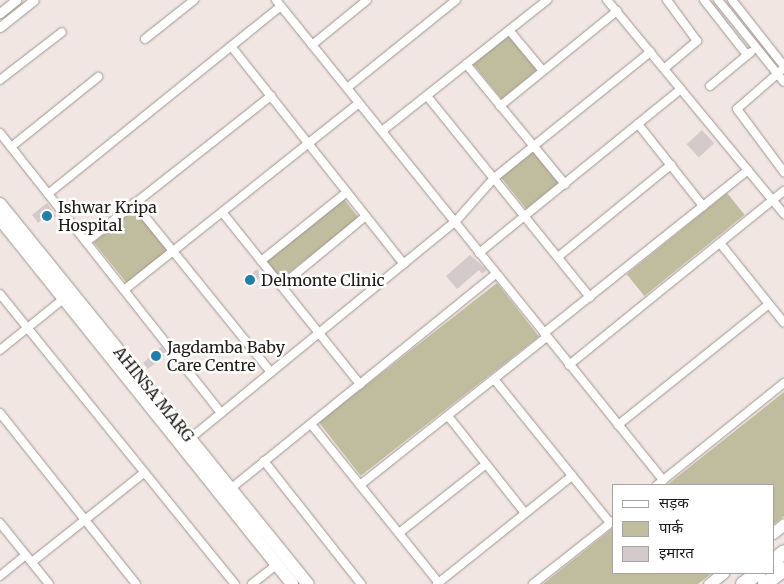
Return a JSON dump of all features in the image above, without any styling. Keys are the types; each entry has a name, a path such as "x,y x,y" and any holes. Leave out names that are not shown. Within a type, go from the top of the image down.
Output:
{"highway":[{"name":"AHINSA MARG","path":"0,204 68,295 226,492 282,561 308,584"},
{"name":"AHINSA MARG","path":"0,219 68,295"},
{"path":"774,560 784,552"},
{"name":"AHINSA MARG","path":"282,561 292,584"},
{"path":"765,584 784,569"},
{"path":"743,584 757,574"}],"main road":[{"path":"774,532 784,524"},
{"path":"709,584 722,574"}],"street":[{"path":"9,20 1,11 16,0"},
{"path":"0,27 34,0"},
{"path":"145,39 194,0"},
{"path":"352,0 358,7"},
{"path":"312,44 367,0"},
{"path":"347,88 456,0"},
{"path":"382,131 547,0"},
{"path":"607,0 784,214"},
{"path":"665,68 697,41 667,0"},
{"path":"704,0 748,55"},
{"path":"718,0 784,82"},
{"path":"732,0 784,67 737,109 784,172"},
{"path":"48,194 231,46 279,3 618,425 660,483 784,383"},
{"path":"500,106 617,11"},
{"path":"509,30 543,71"},
{"path":"0,80 62,32"},
{"path":"231,46 404,264"},
{"path":"710,86 756,48"},
{"path":"186,442 455,222 494,178 650,52"},
{"path":"466,64 565,184"},
{"path":"11,147 98,77"},
{"path":"479,253 681,89"},
{"path":"86,242 271,96"},
{"path":"427,96 590,297"},
{"path":"124,290 359,103"},
{"path":"638,124 703,206"},
{"path":"0,133 221,413"},
{"path":"558,258 671,165"},
{"path":"360,485 494,379 590,297 748,170"},
{"path":"569,365 784,191"},
{"path":"261,261 347,192"},
{"path":"134,203 271,372"},
{"path":"222,212 360,384"},
{"path":"281,286 366,216"},
{"path":"720,243 784,323"},
{"path":"226,492 496,274"},
{"path":"0,294 235,584"},
{"path":"0,350 68,295"},
{"path":"618,425 769,304"},
{"path":"494,379 572,476 612,522 533,584"},
{"path":"0,413 136,584"},
{"path":"448,416 525,513"},
{"path":"311,424 438,584 572,476"},
{"path":"264,461 361,584"},
{"path":"399,533 486,464"},
{"path":"32,562 144,474"},
{"path":"0,523 49,584"},
{"path":"0,576 26,555"},
{"path":"252,584 282,561"}],"green space":[{"path":"509,35 537,70 502,99 473,64"},
{"path":"533,152 558,183 526,209 501,178"},
{"path":"727,193 745,215 644,296 627,274"},
{"path":"344,199 359,218 280,279 265,261"},
{"path":"135,209 168,250 127,284 94,242"},
{"path":"497,283 539,337 361,476 319,422"},
{"path":"784,392 784,516 774,524 774,484 668,484"},
{"path":"612,529 612,574 711,574 698,584 543,584"}],"building":[{"path":"702,130 714,143 699,157 687,144"},
{"path":"47,203 56,216 50,221 46,216 38,223 32,215"},
{"path":"470,255 487,270 482,274 479,270 457,289 446,276"},
{"path":"257,269 262,275 250,287 245,280"},
{"path":"161,347 167,354 148,369 143,363"}],"place":[{"name":"Ishwar Kripa Hospital","path":"47,216"},
{"name":"Delmonte Clinic","path":"250,280"},
{"name":"Jagdamba Baby Care Centre","path":"156,356"}]}
